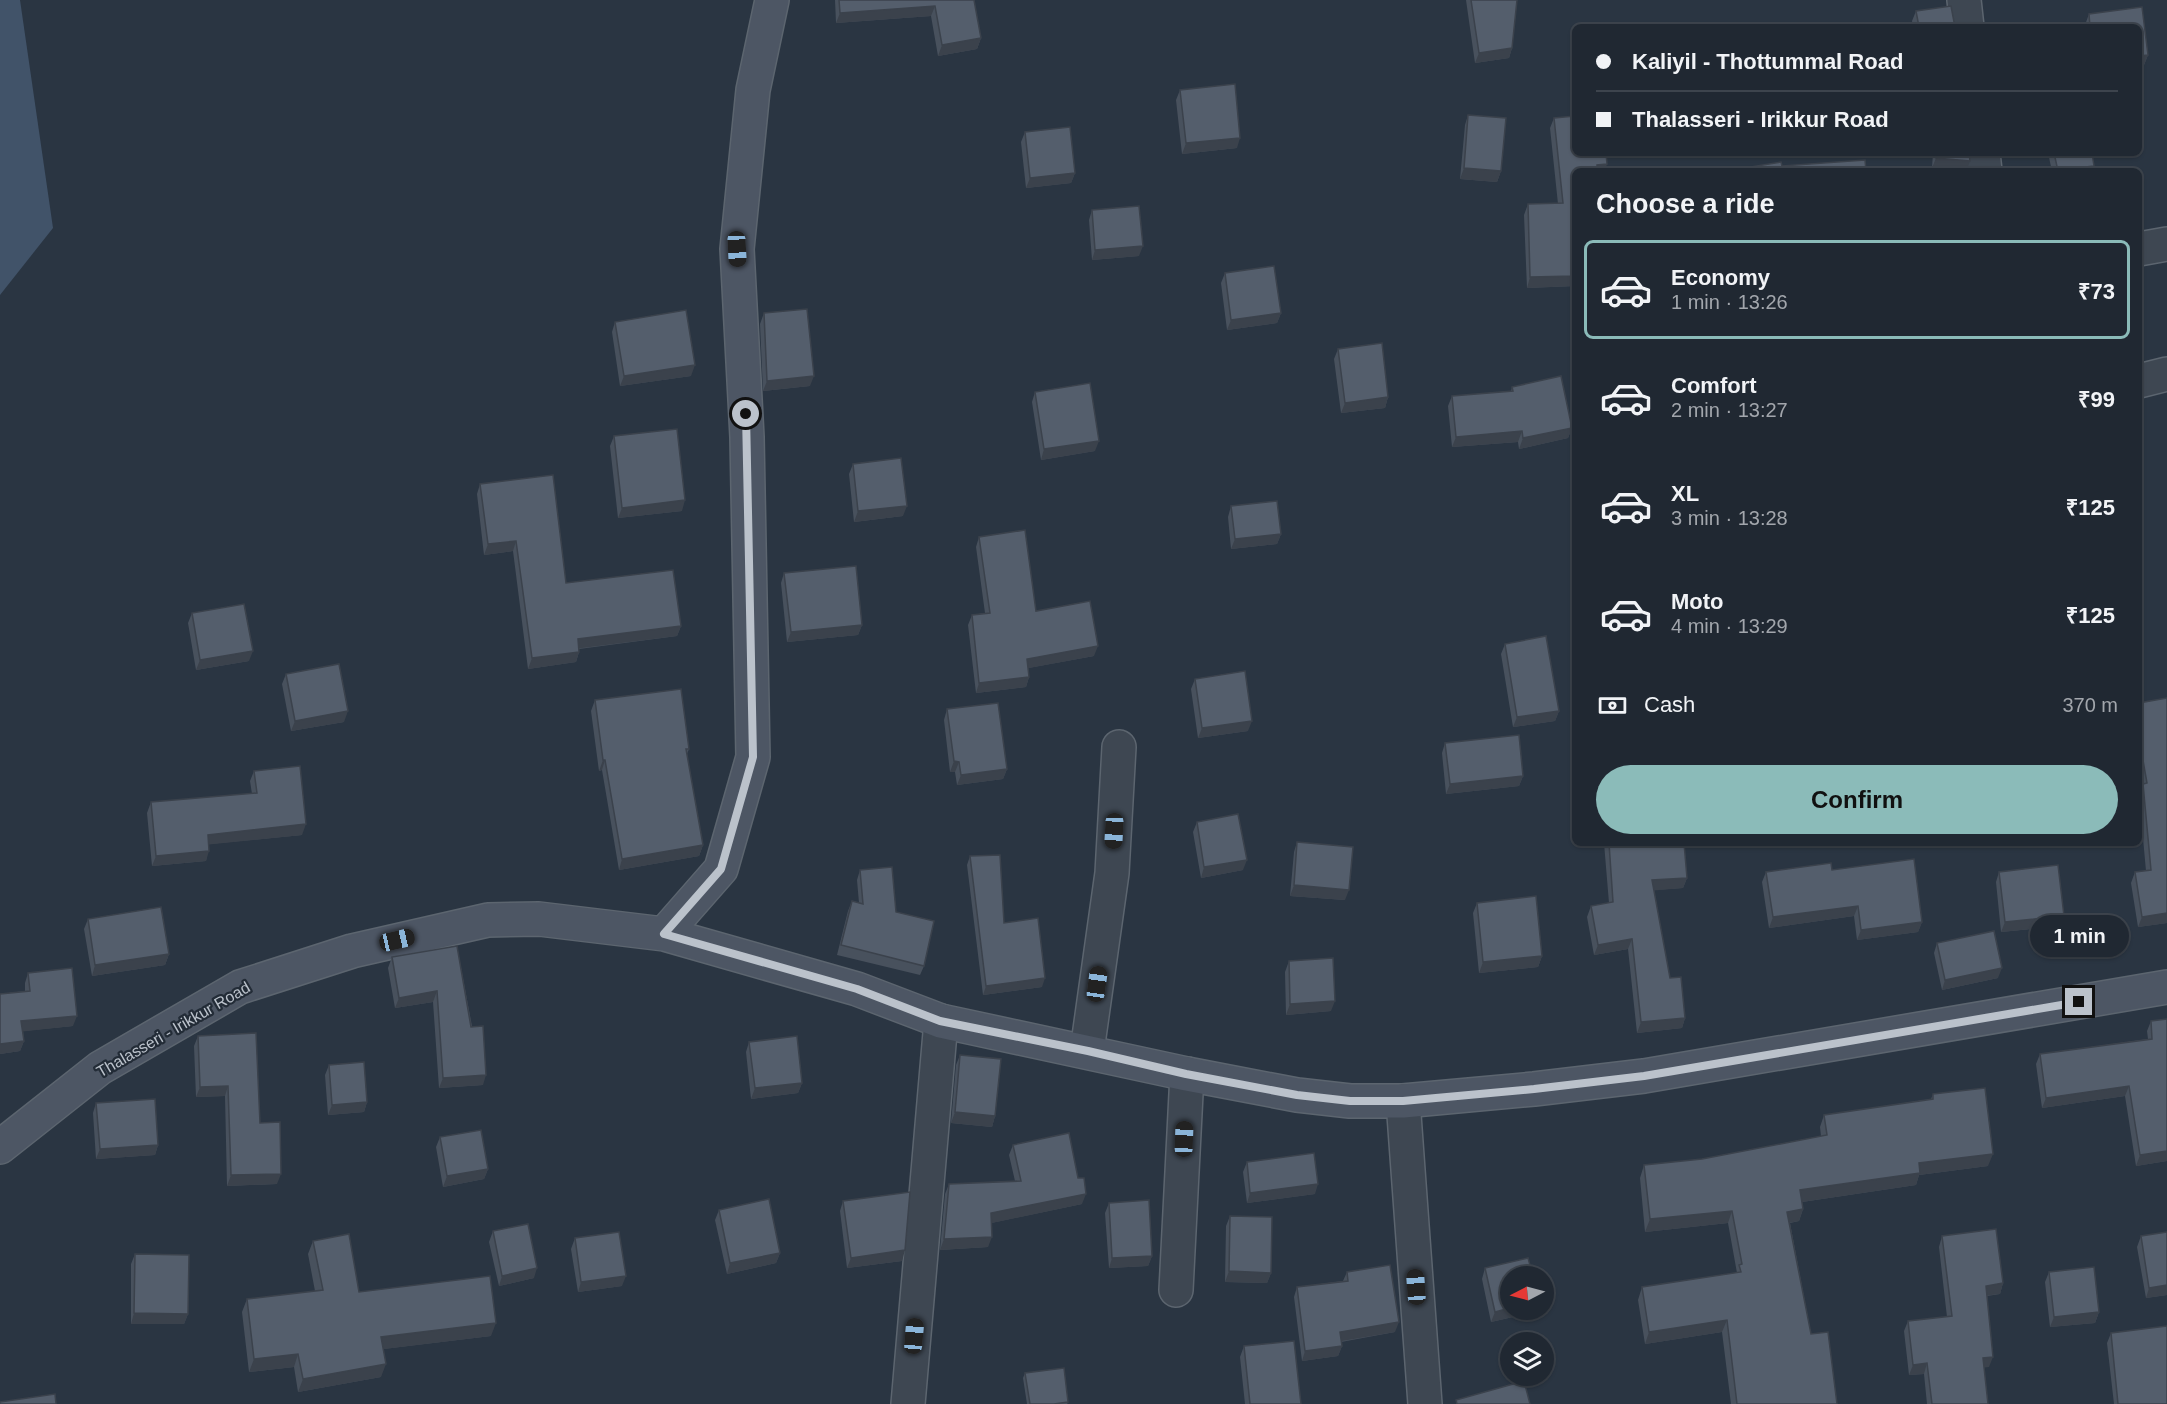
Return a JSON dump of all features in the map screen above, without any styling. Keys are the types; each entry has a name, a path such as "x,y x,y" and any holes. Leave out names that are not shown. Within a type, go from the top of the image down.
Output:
{"main road":[{"path":"664,934 721,869 753,757 747,437 737,249 753,90 772,0"},
{"name":"Thalasseri - Irikkur Road","path":"0,1147 100,1068 240,987 352,951 488,920 539,919 664,934 857,989 940,1021 1088,1051 1186,1074 1319,1098 1403,1101 1644,1076 2167,987"}],"street":[{"path":"1964,0 1967,24"},
{"path":"2142,248 2167,244"},
{"path":"2142,380 2167,375"},
{"path":"1088,1051 1112,873 1119,747"},
{"path":"908,1404 940,1021"},
{"path":"1176,1290 1186,1074"},
{"path":"1403,1101 1425,1404"}],"water":[{"path":"0,0 20,0 53,228 0,295"}],"building":[{"path":"839,0 974,0 981,38 942,45 935,6 840,13"},
{"path":"1471,0 1517,0 1512,48 1479,53"},
{"path":"1951,6 1954,24 1918,24 1916,11"},
{"path":"2142,7 2148,55 2142,56 2142,24 2090,24 2089,14"},
{"path":"1235,84 1240,138 1186,143 1180,90"},
{"path":"1468,115 1506,118 1501,171 1464,168"},
{"path":"1572,116 1572,156 1606,156 1607,164 1597,165 1597,168 1572,168 1572,276 1530,277 1528,204 1563,203 1554,118"},
{"path":"1070,127 1075,173 1030,178 1025,132"},
{"path":"1936,156 1969,156 1970,161 1936,158"},
{"path":"2055,156 2092,156 2094,166 2057,168"},
{"path":"1865,160 1866,168 1744,168 1781,162 1782,166"},
{"path":"1139,206 1143,246 1095,250 1092,210"},
{"path":"1274,266 1281,313 1231,320 1225,273"},
{"path":"807,309 814,376 767,381 764,313"},
{"path":"686,310 695,365 624,376 615,322"},
{"path":"1382,343 1388,397 1345,403 1338,349"},
{"path":"1561,376 1572,428 1523,438 1522,431 1456,437 1452,396 1513,391 1512,387"},
{"path":"1090,383 1099,441 1044,449 1035,392"},
{"path":"677,429 685,500 622,508 614,436"},
{"path":"901,458 907,506 858,511 853,464"},
{"path":"553,475 566,583 673,570 681,626 578,639 579,652 532,658 516,541 488,544 480,484"},
{"path":"1277,501 1281,534 1235,539 1231,506"},
{"path":"1025,530 1036,611 1090,601 1098,646 1027,659 1029,677 979,683 972,615 990,613 979,537"},
{"path":"856,566 862,625 791,632 784,573"},
{"path":"244,604 253,651 200,660 192,613"},
{"path":"1546,636 1559,711 1517,717 1505,644"},
{"path":"339,664 348,711 295,721 286,674"},
{"path":"1245,671 1252,721 1202,728 1195,679"},
{"path":"681,689 689,749 686,749 703,845 622,859 605,760 603,760 595,700"},
{"path":"2167,698 2167,913 2142,917 2135,872 2151,870 2143,784 2147,783 2142,755 2142,702"},
{"path":"998,703 1007,769 961,775 959,762 954,761 947,709"},
{"path":"1519,735 1523,776 1450,784 1445,743"},
{"path":"300,766 306,824 208,835 209,851 156,856 151,802 257,793 254,771"},
{"path":"1238,814 1247,860 1204,867 1197,822"},
{"path":"1297,842 1353,847 1349,890 1294,885"},
{"path":"1609,846 1684,846 1687,878 1652,880 1670,978 1681,977 1685,1018 1641,1022 1632,939 1598,945 1591,906 1613,902"},
{"path":"1000,855 1004,923 1038,918 1045,978 986,986 970,856"},
{"path":"1914,859 1922,922 1861,930 1858,906 1773,917 1766,872 1831,863 1832,870"},
{"path":"2058,865 2064,916 2005,922 1999,872"},
{"path":"892,867 896,912 934,921 924,966 841,945 852,901 863,904 860,870"},
{"path":"1536,896 1542,956 1483,962 1477,903"},
{"path":"161,907 169,954 95,965 88,919"},
{"path":"1994,931 2002,968 1945,980 1937,943"},
{"path":"457,946 471,1027 483,1026 486,1075 443,1078 437,991 399,998 392,957"},
{"path":"1333,958 1335,1001 1290,1004 1289,961"},
{"path":"72,968 77,1016 21,1021 24,1041 0,1044 0,994 30,991 28,973"},
{"path":"2167,1019 2167,1151 2140,1155 2129,1086 2046,1098 2040,1054 2152,1039 2151,1021"},
{"path":"256,1033 260,1123 280,1122 281,1174 231,1175 228,1086 200,1087 198,1036"},
{"path":"797,1036 802,1083 755,1088 749,1042"},
{"path":"960,1055 1001,1059 995,1116 955,1112"},
{"path":"364,1062 367,1102 332,1105 329,1065"},
{"path":"1985,1088 1993,1154 1919,1163 1920,1173 1800,1190 1803,1209 1787,1212 1811,1334 1828,1332 1837,1404 1737,1404 1727,1320 1649,1332 1642,1287 1741,1272 1739,1265 1742,1264 1732,1211 1650,1219 1644,1165 1702,1159 1827,1135 1824,1115 1933,1099 1933,1094"},
{"path":"155,1099 158,1145 100,1149 96,1103"},
{"path":"481,1130 488,1169 447,1176 440,1137"},
{"path":"1069,1133 1078,1178 1084,1178 1086,1194 991,1213 992,1237 944,1239 949,1184 1021,1181 1013,1145"},
{"path":"1314,1153 1318,1184 1250,1193 1247,1162"},
{"path":"910,1192 905,1250 851,1258 843,1201"},
{"path":"769,1199 780,1253 730,1263 719,1210"},
{"path":"1149,1200 1152,1256 1112,1258 1109,1203"},
{"path":"1230,1216 1272,1217 1271,1273 1229,1271"},
{"path":"528,1224 537,1268 502,1276 493,1231"},
{"path":"1996,1229 2003,1283 1986,1286 1993,1357 1983,1358 1988,1404 1932,1404 1927,1363 1913,1365 1908,1321 1952,1316 1942,1236"},
{"path":"619,1232 626,1276 581,1282 575,1238"},
{"path":"2167,1232 2167,1285 2149,1288 2141,1236"},
{"path":"349,1234 359,1292 490,1276 496,1323 381,1337 386,1364 303,1379 298,1354 254,1359 247,1299 323,1290 313,1241"},
{"path":"135,1254 189,1255 188,1314 134,1313"},
{"path":"1528,1258 1530,1266 1500,1266 1500,1311 1495,1312 1485,1268"},
{"path":"1390,1265 1399,1322 1340,1332 1342,1346 1305,1351 1297,1287 1348,1281 1347,1272"},
{"path":"2094,1267 2099,1312 2054,1317 2049,1272"},
{"path":"2167,1326 2167,1404 2118,1404 2111,1333"},
{"path":"1294,1341 1301,1404 1250,1404 1244,1346"},
{"path":"1064,1368 1068,1402 1030,1404 1025,1373"},
{"path":"1506,1386 1525,1386 1530,1404 1457,1404 1456,1400"},
{"path":"55,1394 56,1404 0,1404 0,1402"}],"route":[{"path":"746,414 753,757 721,869 664,934 857,989 940,1021 1088,1051 1186,1074 1297,1095 1350,1101 1403,1101 1644,1076 2079,1002"}]}
